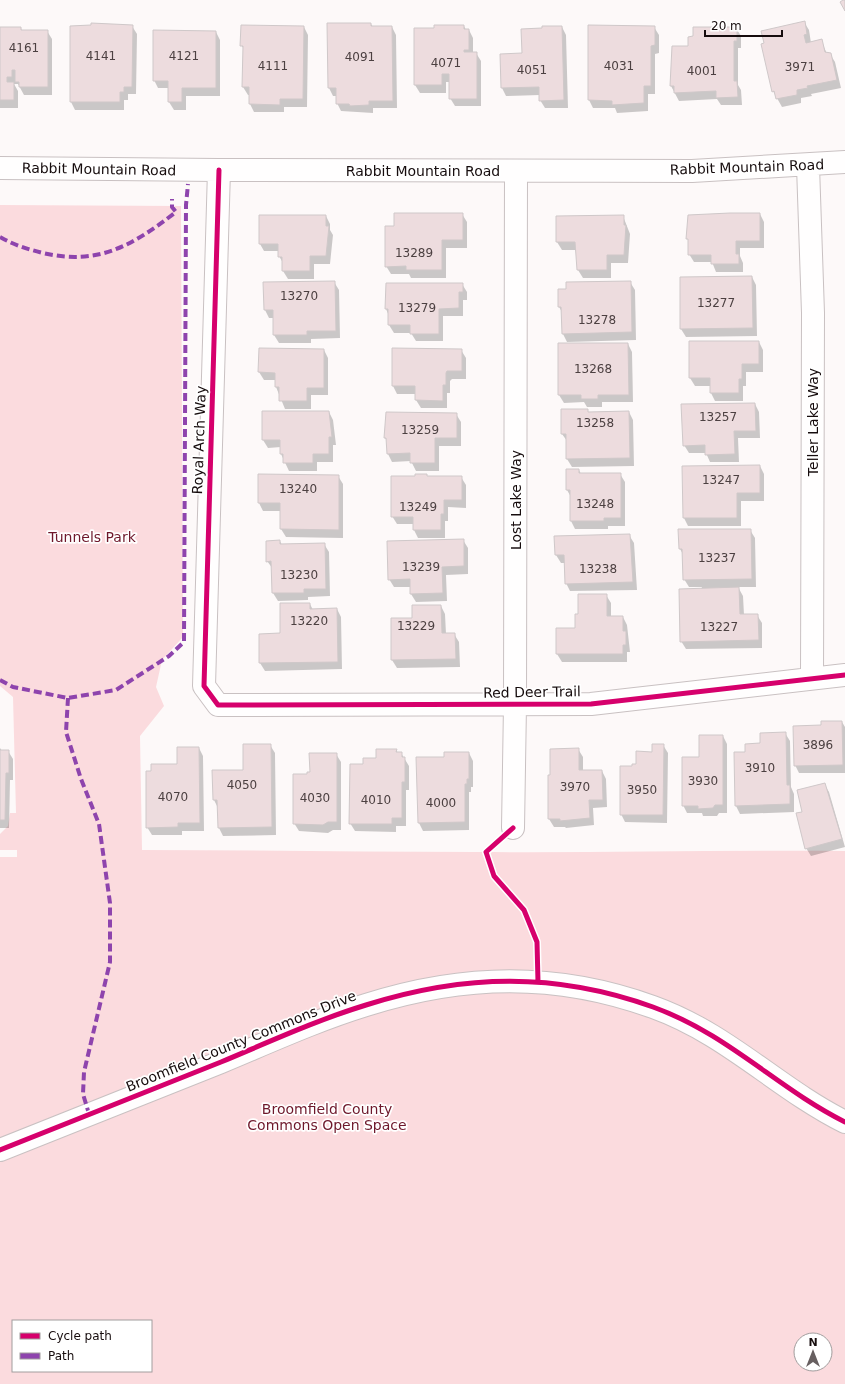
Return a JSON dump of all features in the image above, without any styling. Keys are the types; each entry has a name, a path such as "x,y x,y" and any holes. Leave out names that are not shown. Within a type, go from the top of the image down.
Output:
{"street":[{"name":"Rabbit Mountain Road","path":"0,168 692,171 808,166 845,162"},
{"name":"Teller Lake Way","path":"808,166 813,313 812,678"},
{"name":"Royal Arch Way","path":"218,705 204,686 219,170"},
{"name":"Lost Lake Way","path":"514,828 516,705 516,171"},
{"name":"Red Deer Trail","path":"218,705 590,704 845,675"},
{"name":"Broomfield County Commons Drive","path":"0,1150 358,1008 435,987 488,981 538,982 564,985 598,991 654,1007 708,1032 816,1106 845,1122"}],"green space":[{"name":"Broomfield County Commons Open Space","path":"0,205 181,206 183,637 162,660 156,687 164,706 140,736 142,850 520,852 845,851 845,1384 0,1384 0,857 17,857 17,850 0,850 0,834 8,826 10,813 16,813 13,697 0,686"}],"building":[{"path":"845,0 845,11 840,2"},
{"path":"805,21 807,34 804,35 806,43 822,39 825,52 831,53 837,80 807,86 808,88 797,90 797,95 776,99 774,91 772,92 761,44 764,43 761,31"},
{"path":"91,23 133,25 132,87 124,87 124,92 120,92 120,102 70,102 70,26 91,25"},
{"path":"327,23 371,23 371,26 392,26 393,101 369,101 369,105 350,106 349,104 336,104 336,88 328,88"},
{"path":"241,25 304,26 303,99 280,99 280,105 249,104 249,87 242,87 243,46 240,46"},
{"path":"434,25 464,25 464,29 469,29 469,50 464,50 464,52 477,52 477,99 449,99 449,74 442,74 442,85 414,85 414,28 434,28"},
{"path":"588,25 655,26 655,45 651,46 651,86 644,86 644,103 612,105 612,101 588,100"},
{"path":"542,26 562,26 564,100 539,101 539,87 501,88 500,54 522,53 521,29 542,28"},
{"path":"0,27 21,27 21,30 48,30 48,87 19,87 19,82 15,82 15,70 12,70 12,77 7,77 7,82 14,82 14,100 0,100"},
{"path":"693,27 737,27 737,41 734,41 734,81 737,81 738,97 716,98 716,91 674,93 674,86 670,86 672,46 688,46 688,37 693,36"},
{"path":"153,30 216,31 216,88 182,88 182,102 168,102 168,81 153,81"},
{"path":"394,213 463,213 463,240 442,240 442,270 406,270 406,266 385,267 385,226 394,226"},
{"path":"760,213 760,241 736,241 736,254 739,254 739,264 711,264 711,255 688,255 688,239 686,239 688,215"},
{"path":"259,215 326,215 326,226 329,226 326,256 310,256 310,271 282,271 282,257 278,257 278,244 259,244"},
{"path":"624,215 624,225 626,225 624,255 607,255 607,270 577,270 575,242 556,242 556,216"},
{"path":"752,276 753,328 680,329 680,277"},
{"path":"335,281 336,331 307,331 307,335 273,335 273,310 264,310 263,282"},
{"path":"631,281 632,332 562,334 561,307 558,307 558,289 566,289 566,282"},
{"path":"386,283 463,283 463,292 459,292 459,308 439,309 439,334 410,334 410,325 388,325 388,309 385,309"},
{"path":"689,341 759,341 759,364 742,364 742,379 739,379 739,393 710,393 710,378 689,378"},
{"path":"558,343 628,343 629,395 598,395 598,399 581,399 581,395 558,395"},
{"path":"259,348 324,349 324,388 307,388 307,401 279,401 279,387 275,387 275,373 258,372"},
{"path":"392,348 462,349 462,371 447,371 446,385 443,385 443,401 415,400 415,386 392,386"},
{"path":"755,403 756,431 734,431 735,454 705,455 705,445 683,446 681,404"},
{"path":"561,409 588,409 588,412 629,411 630,458 566,459 566,434 561,434"},
{"path":"262,411 329,411 332,437 329,437 329,454 313,454 313,463 283,463 283,454 280,454 280,440 262,440"},
{"path":"386,412 457,413 457,438 435,438 435,463 410,463 410,453 387,454 386,438 384,438"},
{"path":"760,465 760,493 737,493 737,518 683,518 682,466"},
{"path":"566,469 579,469 579,473 621,473 621,518 604,518 604,521 570,521 570,490 566,490"},
{"path":"258,474 339,475 339,530 280,529 280,503 258,503"},
{"path":"415,474 427,474 427,476 462,476 462,500 444,500 444,514 441,514 441,530 413,530 413,517 391,517 391,476 415,476"},
{"path":"678,529 751,529 752,579 683,580 682,549 679,549"},
{"path":"630,534 633,582 565,584 564,555 555,555 554,536"},
{"path":"464,539 464,566 442,567 443,593 410,594 410,579 388,580 387,541"},
{"path":"280,540 280,544 325,543 326,589 304,589 304,593 272,593 271,561 266,562 266,541"},
{"path":"739,587 740,614 758,614 759,640 680,642 679,589"},
{"path":"578,594 607,594 607,616 623,616 623,631 626,631 626,645 623,645 623,654 556,654 556,628 575,628 575,614 578,614"},
{"path":"280,603 310,603 310,609 337,608 338,662 259,663 259,634 280,633"},
{"path":"412,605 441,605 442,633 455,633 456,659 391,660 391,618 412,618"},
{"path":"821,721 842,721 843,765 794,766 793,726 821,725"},
{"path":"786,732 787,785 790,785 790,804 735,806 734,752 745,752 745,744 760,743 760,733"},
{"path":"699,735 723,735 723,805 715,805 713,808 698,809 698,806 682,806 682,757 699,757"},
{"path":"243,744 271,744 272,827 218,828 217,800 213,800 212,770 243,770"},
{"path":"652,744 664,744 663,815 620,815 620,766 632,766 632,764 636,764 636,751 652,752"},
{"path":"177,747 199,747 200,823 178,823 178,827 146,828 146,771 151,771 151,764 177,764"},
{"path":"579,748 579,770 602,770 603,800 589,800 590,818 560,821 560,819 548,819 548,775 550,775 550,749"},
{"path":"376,749 397,749 396,752 402,752 402,757 405,757 405,782 402,782 402,818 392,818 392,824 349,824 350,764 363,764 363,758 376,758"},
{"path":"0,750 9,750 9,773 6,773 5,820 0,820"},
{"path":"444,752 469,752 469,779 467,779 467,784 465,784 465,822 418,823 416,757 444,757"},
{"path":"309,753 337,753 337,822 328,822 323,825 293,824 293,774 307,774 307,772 310,772"},
{"path":"825,783 842,839 805,849 796,813 802,812 797,790"}],"marked path":[{"path":"0,680 13,687 68,698 116,690 169,656 184,642 186,205 188,184"},
{"path":"0,237 43,253 81,257 98,254 114,250 130,243 160,224 176,212 172,207 172,199"},
{"path":"68,698 66,732 81,779 99,824 110,903 110,962 84,1072 83,1094 89,1114"}],"cycle path":[{"path":"219,170 204,686 218,705 591,704 845,675"},
{"path":"513,828 486,852 494,876 524,910 537,942 538,982"},
{"path":"0,1150 221,1062 311,1024 366,1005 439,987 510,981 545,983 581,988 617,996 653,1007 680,1018 729,1046 797,1093 845,1122"}],"park label":[{"name":"Tunnels Park","path":"92,537"}]}
